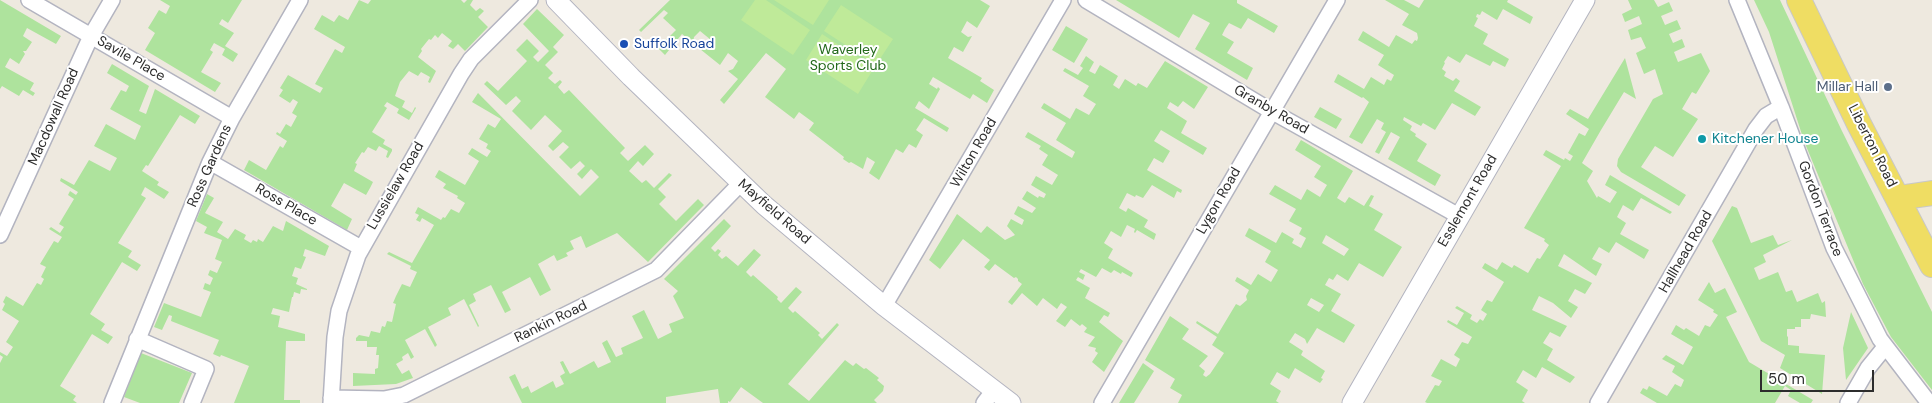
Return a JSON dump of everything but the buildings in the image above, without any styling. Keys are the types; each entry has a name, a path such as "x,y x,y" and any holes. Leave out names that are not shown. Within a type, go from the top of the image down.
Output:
{"main road":[{"name":"Liberton Road","path":"1799,0 1859,124 1932,265"},
{"path":"1898,198 1932,193"}],"street":[{"name":"Savile Place","path":"29,0 232,118"},
{"name":"Macdowall Road","path":"0,235 91,36 112,0"},
{"name":"Ross Gardens","path":"116,402 137,340 210,162 232,118 300,0"},
{"name":"Lussielaw Road","path":"331,401 335,338 339,311 351,272 362,248 461,74 471,60 530,0"},
{"name":"Mayfield Road","path":"556,0 740,184 989,396 1011,403"},
{"name":"Wilton Road","path":"884,306 1063,0"},
{"name":"Granby Road","path":"1086,0 1271,111 1459,216"},
{"name":"Lygon Road","path":"1102,403 1336,0"},
{"name":"Esslemont Road","path":"1352,403 1585,0"},
{"name":"Gordon Terrace","path":"1737,0 1781,107 1831,242 1885,347 1929,403"},
{"name":"Hallhead Road","path":"1598,403 1756,129 1766,116 1781,107"},
{"name":"Ross Place","path":"210,162 362,248"},
{"name":"Rankin Road","path":"331,401 384,399 404,396 656,270 740,184"},
{"path":"137,340 206,369 192,403"},
{"path":"1848,403 1868,368 1885,347"}],"green space":[{"path":"0,0 61,36 56,44 27,28 23,36 32,42 26,51 23,51 25,54 19,64 10,58 5,67 34,83 30,90 35,93 33,96 23,90 19,96 2,86 0,89"},
{"path":"160,0 242,0 228,23 222,19 219,24 234,33 225,46 238,54 233,62 222,55 225,49 214,43 210,50 213,52 201,72 221,83 215,92 145,50 155,33 148,28 159,10 166,14 170,6"},
{"path":"359,0 368,4 371,0 461,0 464,3 467,0 473,0 470,5 476,11 480,8 484,11 478,17 488,27 465,51 458,44 453,49 448,46 452,41 442,33 438,38 435,35 431,40 429,39 421,49 422,51 418,57 436,71 430,83 428,82 430,77 421,72 418,76 409,71 400,82 395,96 405,101 402,107 412,113 416,108 409,120 397,113 399,109 387,102 384,106 387,108 372,132 385,140 383,144 392,149 388,158 386,157 388,151 379,146 376,151 368,147 364,153 362,152 355,163 357,164 354,171 373,182 366,195 344,183 331,206 352,219 347,230 244,170 249,160 266,170 280,146 283,148 287,141 276,134 277,132 280,134 286,124 291,127 297,116 292,113 298,102 293,99 290,103 279,96 283,90 280,88 288,75 320,93 323,88 315,84 335,49 342,53 345,47 314,29 322,15 334,22 339,15 348,20"},
{"name":"Waverley Sports Club","path":"670,0 980,0 990,6 977,28 967,21 961,32 968,37 972,36 963,52 954,47 948,58 982,78 980,81 994,90 987,103 973,94 970,99 933,77 929,84 940,89 929,109 919,101 915,108 949,128 947,132 924,118 916,130 923,135 916,148 909,144 903,153 896,149 879,180 869,173 875,162 867,157 863,169 851,162 849,163 809,130 814,123 799,112 794,119 765,97 786,69 766,53 724,104 720,100 738,79 728,71 733,69 738,61 728,53 720,65 700,49 706,47 711,40 700,31 694,37 693,43 682,34 665,55 658,48 676,30 663,18 668,13 664,10 641,32 639,30"},
{"path":"755,0 766,0 810,30 793,55 741,20"},
{"path":"774,0 829,0 813,25"},
{"path":"1116,0 1237,0 1237,3 1278,26 1274,33 1248,18 1241,29 1229,23 1225,29 1222,35 1234,42 1227,53 1253,68 1247,80 1195,49 1210,23 1193,14 1179,38"},
{"path":"1385,0 1404,0 1419,8 1424,0 1508,0 1507,2 1533,17 1530,24 1503,9 1497,20 1482,11 1480,15 1477,14 1476,17 1478,18 1474,26 1488,34 1483,44 1509,59 1505,67 1493,61 1490,66 1466,54 1460,63 1448,56 1444,62 1442,69 1446,72 1444,76 1453,81 1456,78 1460,81 1454,91 1481,107 1475,116 1452,103 1435,130 1423,123 1421,126 1404,117 1403,120 1412,126 1410,130 1416,134 1415,136 1427,144 1417,161 1441,175 1435,186 1388,159 1400,137 1391,132 1379,154 1375,152 1386,132 1381,129 1384,123 1377,119 1362,144 1349,137 1369,102 1334,82 1338,74 1364,89 1371,77 1384,85 1387,79 1391,81 1394,75 1378,65 1384,55 1358,40 1363,31 1389,47 1396,35 1412,44 1415,40 1417,41 1417,33 1402,25 1409,14"},
{"path":"1628,0 1654,0 1658,7 1669,2 1673,11 1661,16 1665,25 1677,20 1681,29 1669,34 1673,43 1682,39 1685,47 1674,52 1678,62 1701,53 1710,71 1696,94 1692,92 1682,109 1698,119 1673,157 1655,146 1641,167 1686,195 1679,206 1621,172 1617,166 1618,159 1653,99 1663,94 1655,69 1644,74 1636,53 1646,48 1641,37 1631,40 1628,30 1642,24 1639,16 1625,22 1622,14 1632,9"},
{"path":"1754,0 1780,0 1841,129 1932,312 1932,390 1891,337 1863,284 1804,141 1769,32"},
{"path":"841,5 893,39 876,65 824,31"},
{"path":"537,9 564,35 553,47 558,52 545,65 553,73 548,78 555,84 560,80 562,82 558,87 564,94 569,90 625,148 620,153 628,161 645,145 654,154 643,166 638,161 629,171 642,183 646,180 654,188 669,173 672,175 658,189 666,197 659,204 676,221 698,199 704,205 648,262 617,233 586,248 581,236 570,241 574,249 566,253 568,256 557,261 554,255 538,264 551,290 540,296 530,277 502,292 511,310 505,313 491,285 473,294 476,301 469,305 478,327 464,299 448,308 451,315 428,327 437,345 435,347 425,329 405,340 414,357 411,359 408,353 402,357 403,360 396,364 402,374 409,370 413,378 396,384 353,386 353,373 375,374 375,369 378,368 379,355 376,355 377,347 367,347 367,341 356,341 356,338 359,335 369,337 371,331 380,333 382,326 385,327 387,321 392,322 396,304 393,303 402,284 410,287 417,272 410,269 411,266 387,254 389,252 412,263 434,225 422,218 420,222 416,220 419,215 415,213 418,207 441,220 443,217 445,218 451,209 459,213 465,203 457,198 458,196 443,188 446,184 435,177 439,170 465,185 479,161 468,154 472,148 487,157 491,151 486,148 488,144 479,139 488,124 495,128 501,119 472,102 478,93 580,196 599,177 591,169 582,179 577,174 585,166 580,161 571,169 559,157 569,147 563,142 553,151 548,146 562,131 545,115 531,130 512,111 521,101 516,96 506,105 484,84 487,81 498,91 527,61 516,50 527,39 539,51 533,57 538,62 549,51 523,24"},
{"path":"1066,26 1088,39 1074,63 1052,50"},
{"name":"Waverley Sports Club","path":"822,34 874,68 858,94 806,60"},
{"path":"1086,56 1094,62 1089,71 1095,74 1100,65 1118,76 1113,85 1119,89 1125,79 1136,86 1138,83 1147,88 1165,61 1208,87 1194,109 1183,101 1178,107 1170,102 1167,108 1187,121 1181,133 1207,148 1203,155 1161,130 1154,141 1170,151 1163,163 1154,158 1147,170 1182,190 1181,193 1177,191 1174,198 1152,185 1143,198 1127,193 1119,208 1126,212 1128,208 1148,220 1144,227 1156,234 1154,240 1137,230 1135,233 1135,229 1127,225 1121,237 1111,231 1104,243 1113,249 1108,258 1133,273 1131,277 1114,270 1111,273 1102,268 1096,277 1081,269 1079,272 1085,275 1083,280 1078,277 1076,280 1090,288 1085,298 1110,313 1108,317 1104,315 1099,322 1123,341 1104,372 1092,362 1098,353 1095,351 1096,348 1088,346 1095,337 1084,332 1087,328 1082,324 1080,326 1071,319 1065,327 1056,321 1067,307 1061,303 1057,309 1043,298 1037,306 1022,293 1012,305 1008,302 1022,284 1016,277 1014,278 995,264 989,271 984,267 990,260 963,239 940,269 929,260 957,214 981,233 987,226 1005,240 1015,235 1007,226 1011,219 1022,225 1024,220 1014,214 1018,206 1032,213 1036,208 1022,199 1027,191 1038,198 1039,196 1044,198 1046,194 1031,185 1036,176 1052,185 1058,175 1042,165 1048,155 1039,149 1041,146 1025,137 1028,132 1072,158 1075,152 1056,140 1066,123 1041,108 1044,103 1070,119 1076,108 1089,115 1096,104 1083,96 1089,86 1063,71 1065,68 1078,75 1083,68 1080,66"},
{"path":"1625,58 1636,99 1624,92 1601,130 1582,163 1593,171 1587,181 1597,198 1598,196 1610,203 1617,192 1605,185 1610,175 1672,212 1670,214 1641,198 1633,211 1623,205 1617,217 1626,223 1620,234 1649,250 1644,259 1616,242 1609,253 1599,247 1592,259 1602,264 1596,276 1564,254 1558,266 1592,283 1585,294 1575,289 1568,301 1578,307 1571,318 1553,303 1539,296 1532,310 1567,326 1560,337 1550,332 1543,343 1553,349 1547,360 1575,377 1570,383 1542,367 1536,378 1523,370 1516,382 1528,390 1522,401 1525,403 1425,402 1435,385 1439,386 1442,381 1431,376 1441,359 1456,367 1460,359 1454,355 1462,342 1468,344 1472,337 1447,322 1448,320 1457,325 1464,313 1455,308 1457,306 1472,315 1470,319 1477,323 1480,319 1483,321 1487,314 1481,310 1487,300 1492,302 1504,282 1482,268 1485,263 1497,270 1502,262 1512,268 1514,265 1528,273 1537,258 1540,259 1549,245 1544,241 1545,239 1524,228 1561,166 1543,155 1546,150 1564,160 1565,158 1570,161 1573,156 1568,153 1579,133 1585,136 1589,129 1566,114 1570,109 1588,119"},
{"path":"112,64 149,86 139,111 146,114 155,89 200,116 195,124 180,115 148,166 146,165 142,171 159,182 157,185 169,192 164,199 145,187 141,195 146,198 118,243 132,251 128,257 141,265 137,271 122,262 90,314 105,324 101,330 113,337 108,344 92,334 60,386 76,396 73,400 77,403 0,403 0,363 3,357 0,355 0,352 7,356 13,347 6,342 19,321 2,310 5,304 3,302 6,296 23,306 37,283 41,285 44,279 41,277 46,267 40,264 54,241 58,243 62,237 49,229 51,227 60,233 64,227 59,224 74,199 68,195 70,191 76,195 78,192 60,181 61,178 74,185 89,160 110,171 117,158 94,146 106,124 135,140 141,126 110,109 121,90 126,92 129,86 107,73"},
{"path":"1320,107 1342,119 1336,129 1314,117"},
{"path":"1301,140 1353,171 1337,198 1345,203 1349,197 1364,206 1371,195 1374,196 1369,206 1383,214 1374,230 1402,247 1383,277 1359,263 1348,281 1337,274 1333,280 1329,278 1325,285 1341,294 1331,311 1355,325 1344,343 1317,328 1307,344 1305,339 1295,333 1289,342 1303,351 1301,355 1325,371 1320,383 1295,368 1289,379 1277,372 1270,384 1281,391 1276,401 1279,403 1178,403 1182,395 1170,388 1175,379 1145,360 1170,316 1189,329 1182,339 1208,356 1199,366 1205,371 1203,375 1206,377 1224,353 1212,345 1217,337 1196,323 1197,321 1218,334 1236,304 1240,306 1247,300 1246,296 1249,290 1235,281 1237,277 1251,285 1258,274 1271,282 1278,270 1265,262 1271,251 1245,236 1249,228 1276,243 1282,232 1294,239 1292,243 1301,248 1306,238 1299,234 1302,228 1289,221 1296,209 1269,194 1275,185 1301,200 1307,189 1320,197 1327,185 1314,177 1321,166 1295,150","holes":["1326,235 1349,249 1344,256 1322,243","1311,298 1324,305 1319,312 1307,305"]},
{"path":"207,194 214,198 205,213 223,222 217,232 228,239 235,229 246,235 244,239 251,243 253,240 257,242 258,239 263,242 273,226 283,231 286,221 329,246 325,256 305,249 303,256 306,257 301,269 295,267 292,276 298,278 296,284 307,290 301,289 300,294 294,292 289,312 273,308 271,314 280,316 278,327 305,334 305,341 286,341 284,400 300,400 300,403 234,403 249,366 221,355 220,357 213,354 219,340 171,321 172,316 169,315 162,330 154,327 164,303 201,317 211,292 203,289 205,283 210,285 213,278 208,275 210,270 217,273 222,262 215,259 222,240 204,233 207,227 196,221"},
{"path":"1732,206 1737,208 1751,243 1773,235 1778,245 1792,240 1763,255 1766,262 1754,268 1759,280 1778,272 1786,292 1792,290 1797,302 1818,293 1822,303 1825,301 1826,317 1811,314 1810,319 1801,319 1801,327 1787,329 1788,345 1799,346 1799,353 1825,355 1822,394 1780,368 1785,355 1761,341 1712,241"},
{"path":"724,219 731,226 711,248 715,252 718,249 721,251 718,255 722,259 726,256 738,266 754,249 761,255 746,272 751,277 753,275 778,297 777,299 781,303 796,287 802,292 788,308 793,313 795,311 820,333 818,335 822,339 837,323 839,325 788,384 809,401 845,360 853,366 856,363 864,369 866,368 879,378 877,380 884,386 883,391 874,400 877,403 763,403 741,387 728,403 720,403 718,389 666,397 666,403 522,403 509,377 515,374 522,389 528,386 531,393 553,381 556,388 564,384 560,376 565,373 560,362 563,361 570,374 594,361 598,368 611,362 602,343 607,340 616,357 623,354 621,348 643,338 632,316 644,310 658,339 672,332 669,324 684,318 673,296 678,291 664,279"},
{"path":"1709,282 1715,293 1725,288 1737,312 1726,317 1749,362 1813,400 1811,403 1800,403 1788,396 1791,390 1785,386 1775,403 1657,403 1640,393 1643,388 1647,390 1649,386 1667,396 1675,384 1681,387 1684,380 1672,372 1675,366 1662,359 1666,355 1683,365 1693,347 1671,334 1676,325 1684,330 1686,328 1699,336 1705,325 1710,327 1718,315 1713,312 1714,310 1698,300"},
{"path":"1851,312 1868,348 1846,380 1843,348"},
{"path":"141,353 192,373 179,403 140,403 124,397"},
{"path":"1143,363 1154,371 1134,403 1119,403"}],"place":[{"name":"Suffolk Road","path":"624,44"},
{"name":"Millar Hall","path":"1888,87"},
{"name":"Kitchener House","path":"1702,139"}]}
